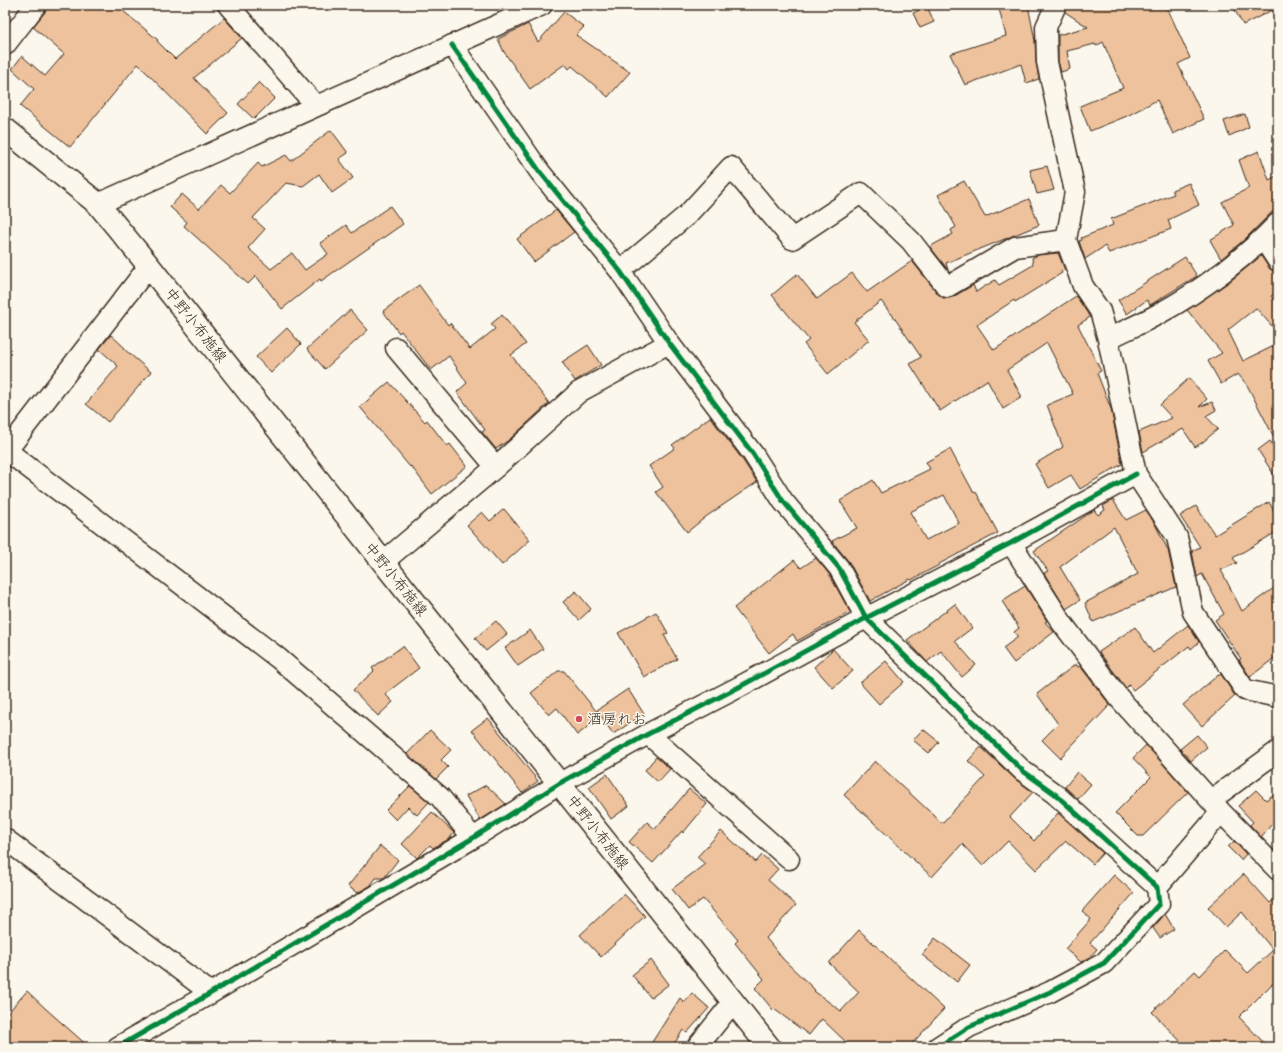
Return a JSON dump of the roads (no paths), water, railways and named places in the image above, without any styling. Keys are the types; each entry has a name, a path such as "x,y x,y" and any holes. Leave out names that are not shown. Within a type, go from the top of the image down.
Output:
{"main road":[{"name":"中野小布施線","path":"5,129 98,204 149,266 769,1047"}],"street":[{"path":"5,45 36,5"},
{"path":"228,5 316,106"},
{"path":"1056,5 1046,27 1047,62 1074,192 1066,240 1083,286 1100,311 1108,339 1136,474 1177,537 1192,612 1245,690 1278,697"},
{"path":"98,204 452,46 531,7"},
{"path":"452,46 540,172 620,271 669,343 753,454 783,501 839,568 866,618 1023,771 1054,794 1157,888 1159,904 1104,963 1050,992 969,1027 938,1047"},
{"path":"620,271 687,215 731,167 792,239 861,193 911,241 946,287 1015,247 1066,240"},
{"path":"1108,339 1160,313 1207,284 1263,238 1278,223"},
{"path":"1263,238 1278,261"},
{"path":"149,266 6,452 278,658 440,797 473,838"},
{"path":"383,562 496,467 579,392 669,343"},
{"path":"396,348 496,467"},
{"path":"118,1047 473,838 560,783 648,734 1011,543 1136,474"},
{"path":"1011,543 1062,623 1119,698 1216,806 1278,870"},
{"path":"648,734 789,859"},
{"path":"1157,888 1216,806 1278,751"},
{"path":"5,839 211,993"},
{"path":"697,1047 733,1002"}],"place":[{"name":"酒房れお","path":"579,719"}]}
